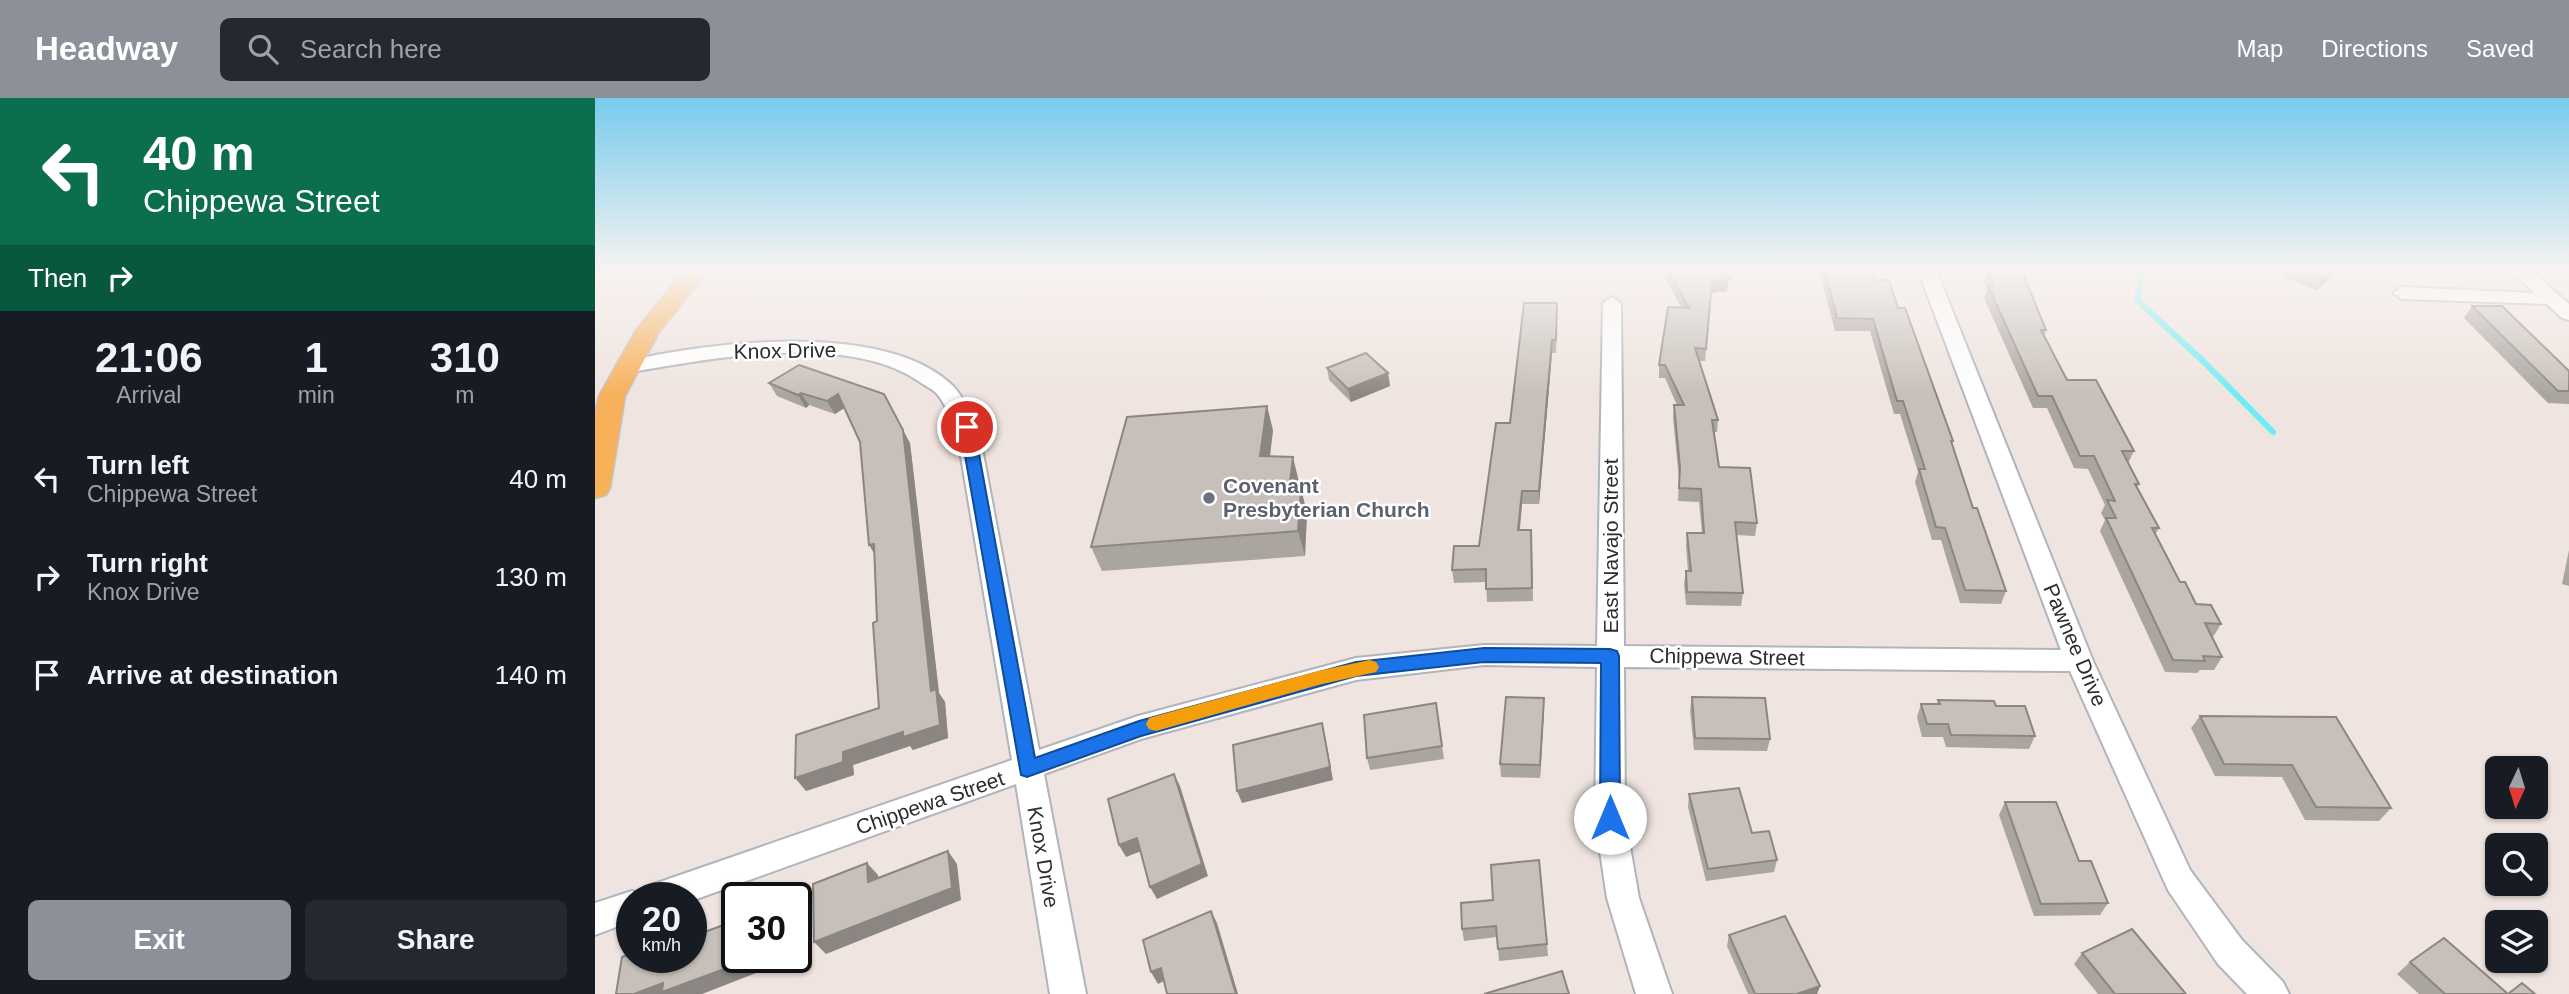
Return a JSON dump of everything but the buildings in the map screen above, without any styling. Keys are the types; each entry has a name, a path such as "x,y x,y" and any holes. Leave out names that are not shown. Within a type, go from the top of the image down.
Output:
{"main road":[{"path":"595,488 612,396 626,367 662,312"}],"street":[{"name":"East Navajo Street","path":"1612,312 1610,818 1623,898 1654,994"},
{"name":"Pawnee Drive","path":"1943,312 2080,661 2179,880 2230,952 2270,994"},
{"name":"Knox Drive","path":"626,367 749,348 834,347 899,363 937,381 950,392 967,427 1068,994"},
{"name":"Chippewa Street","path":"703,882 1139,729 1356,669 1484,655 2080,661"},
{"path":"595,919 616,912"}],"waterway":[{"path":"2150,312 2273,432"}],"slow traffic":[{"path":"1156,724 1318,678 1370,667"}],"place":[{"name":"Covenant Presbyterian Church","path":"1209,498"}],"route":[{"path":"967,427 1027,769 1139,729 1356,669 1484,655 1610,656 1610,818"}]}
